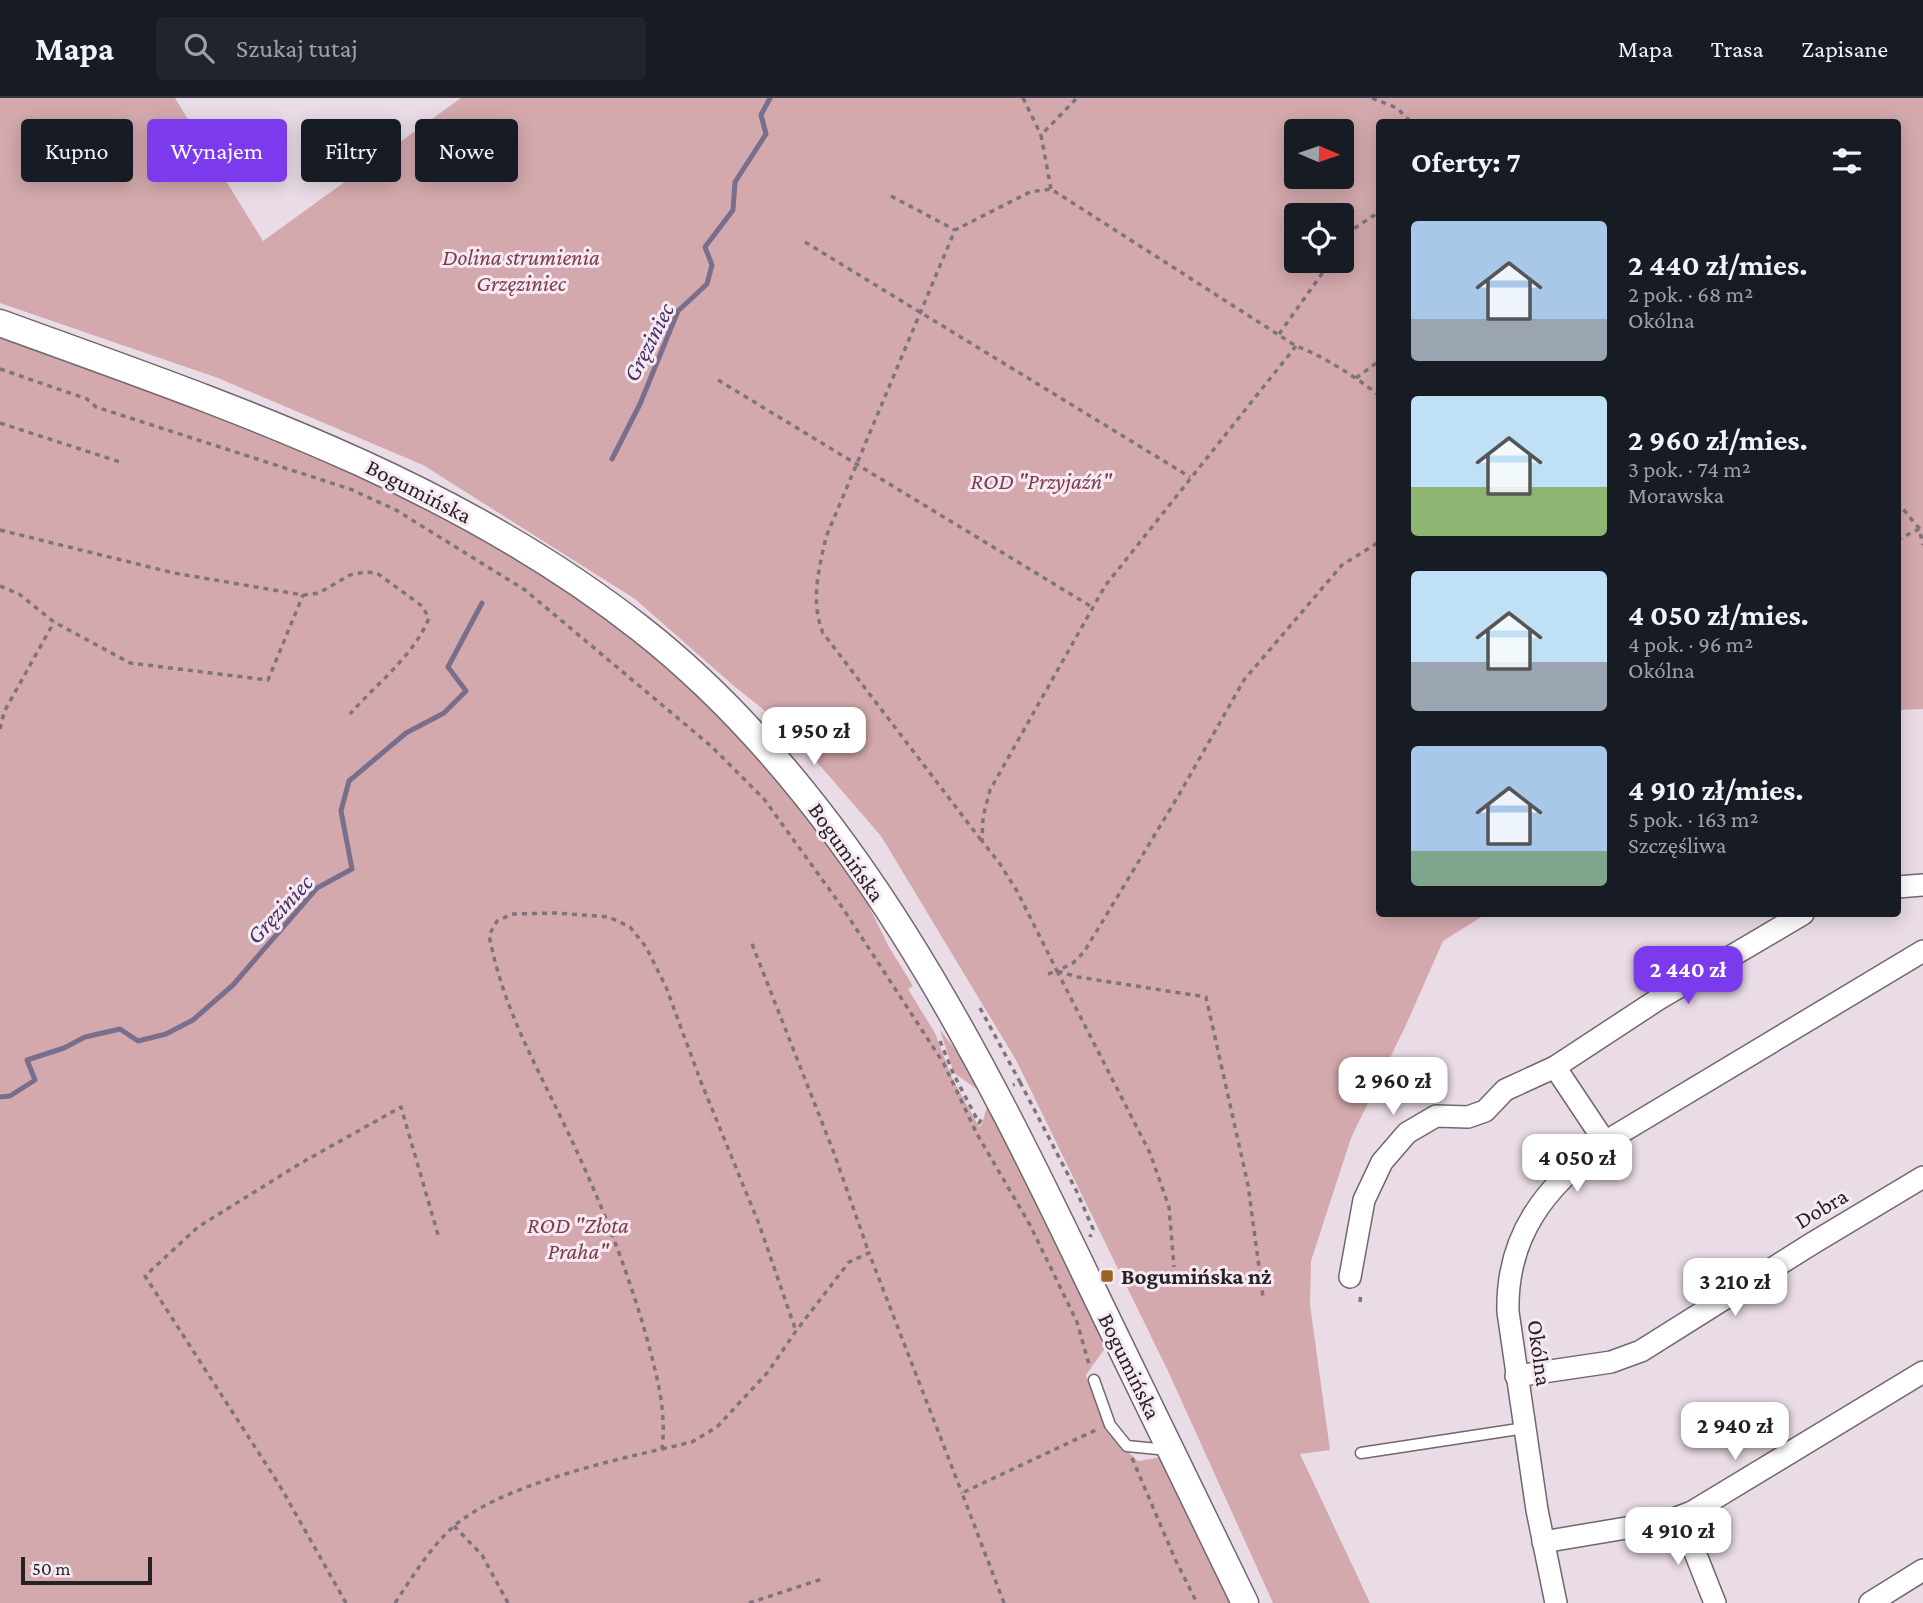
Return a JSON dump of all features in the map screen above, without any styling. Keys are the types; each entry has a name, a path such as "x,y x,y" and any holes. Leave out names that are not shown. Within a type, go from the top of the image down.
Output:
{"street":[{"name":"Bogumińska","path":"0,323 268,421 423,492 528,552 602,600 641,629 750,728 814,804 852,857 928,975 1011,1122 1245,1603"},
{"path":"1901,887 1923,885"},
{"path":"1350,1277 1364,1200 1375,1173 1397,1143 1418,1125 1436,1116 1468,1117 1485,1111 1505,1090 1555,1067 1657,1000 1798,917"},
{"name":"Okólna","path":"1556,1603 1543,1542 1516,1376 1508,1292 1518,1244 1531,1218 1547,1195 1605,1142 1923,951"},
{"path":"1555,1067 1605,1142"},
{"name":"Dobra","path":"1516,1376 1611,1362 1641,1351 1923,1177"},
{"path":"1543,1542 1681,1517 1923,1371"},
{"path":"1681,1517 1715,1603"},
{"path":"1870,1603 1923,1570"}],"lane":[{"path":"1094,1380 1110,1425 1127,1446 1171,1450"},
{"path":"1362,1453 1525,1428"}],"path":[{"path":"1023,98 1041,135 1051,189"},
{"path":"1041,135 1077,98"},
{"path":"1372,98 1397,108 1408,119"},
{"path":"1174,1268 1169,1207 1150,1153 1017,891 1000,864 822,633 816,617 817,580 826,537 955,230 1030,192 1051,189 1296,346 1322,356 1376,393"},
{"path":"891,196 955,230"},
{"path":"1354,229 1376,214"},
{"path":"805,242 1191,477"},
{"path":"1279,334 1322,273"},
{"path":"982,841 990,790 1105,586 1296,346"},
{"path":"1356,378 1376,363"},
{"path":"0,369 87,399 96,407 350,489 396,510 525,590 711,746 765,799 842,907 944,1064 977,1134 1030,1224 1077,1322 1094,1380"},
{"path":"718,380 1092,607"},
{"path":"0,423 120,462"},
{"path":"1901,506 1921,527 1923,545"},
{"path":"1901,538 1921,527"},
{"path":"0,530 174,573 303,595 319,593 350,575 376,573 422,606 429,618 422,634 393,670 349,714"},
{"path":"1048,974 1073,963 1084,952 1180,793 1244,680 1342,565 1376,544"},
{"path":"0,586 19,594 54,622 130,663 268,680 303,595"},
{"path":"0,729 4,712 54,622"},
{"path":"662,1449 662,1392 638,1307 611,1233 564,1124 521,1037 503,989 489,935 497,920 512,914 557,913 609,917 631,927 646,947 666,987 701,1082 759,1224 796,1331"},
{"path":"752,944 1004,1603"},
{"path":"1057,971 1078,977 1206,997 1248,1185 1264,1297"},
{"path":"980,1007 1077,1192 1093,1229 1090,1237"},
{"path":"1005,1089 1020,1082"},
{"path":"346,1603 280,1486 145,1276 198,1227 301,1163 401,1107 439,1238"},
{"path":"395,1603 426,1557 454,1526 493,1500 547,1480 692,1442 717,1427 768,1372 849,1262 869,1253"},
{"path":"962,1493 1088,1433"},
{"path":"1127,1446 1175,1559 1197,1603"},
{"path":"454,1526 482,1555 508,1603"},
{"path":"749,1603 825,1578"}],"green space":[{"name":"ROD \"Przyjaźń\"","path":"0,98 175,98 188,119 147,119 147,182 227,182 263,241 345,182 401,182 401,141 415,131 415,182 518,182 518,119 432,119 461,98 1923,98 1923,709 1901,710 1901,119 1376,119 1376,917 1481,917 1443,941 1351,1138 1311,1261 1310,1305 1330,1450 1300,1454 1370,1603 1273,1603 1168,1371 1016,1060 881,836 790,731 635,599 423,465 218,378 0,303"},
{"name":"ROD \"Złota Praha\"","path":"0,333 197,405 412,495 597,608 744,736 855,878 889,947 913,986 908,989 935,1033 951,1076 979,1127 988,1103 1108,1344 1086,1375 1100,1412 1119,1442 1138,1461 1162,1457 1233,1603 0,1603"},
{"path":"940,1030 976,1076 981,1092 954,1073"}],"waterway":[{"name":"Gręziniec","path":"612,459 640,404 678,311 707,284 712,265 705,247 733,210 735,182 766,134 761,115 770,98"},
{"name":"Gręziniec","path":"0,1097 10,1096 35,1080 27,1060 64,1048 85,1037 120,1029 138,1041 166,1034 193,1020 233,985 317,888 352,869 341,811 349,781 406,733 444,713 466,691 448,667 482,603"}],"place":[{"name":"Bogumińska nż","path":"1107,1276"}],"park label":[{"name":"Dolina strumienia Grzęziniec","path":"521,270"}]}
